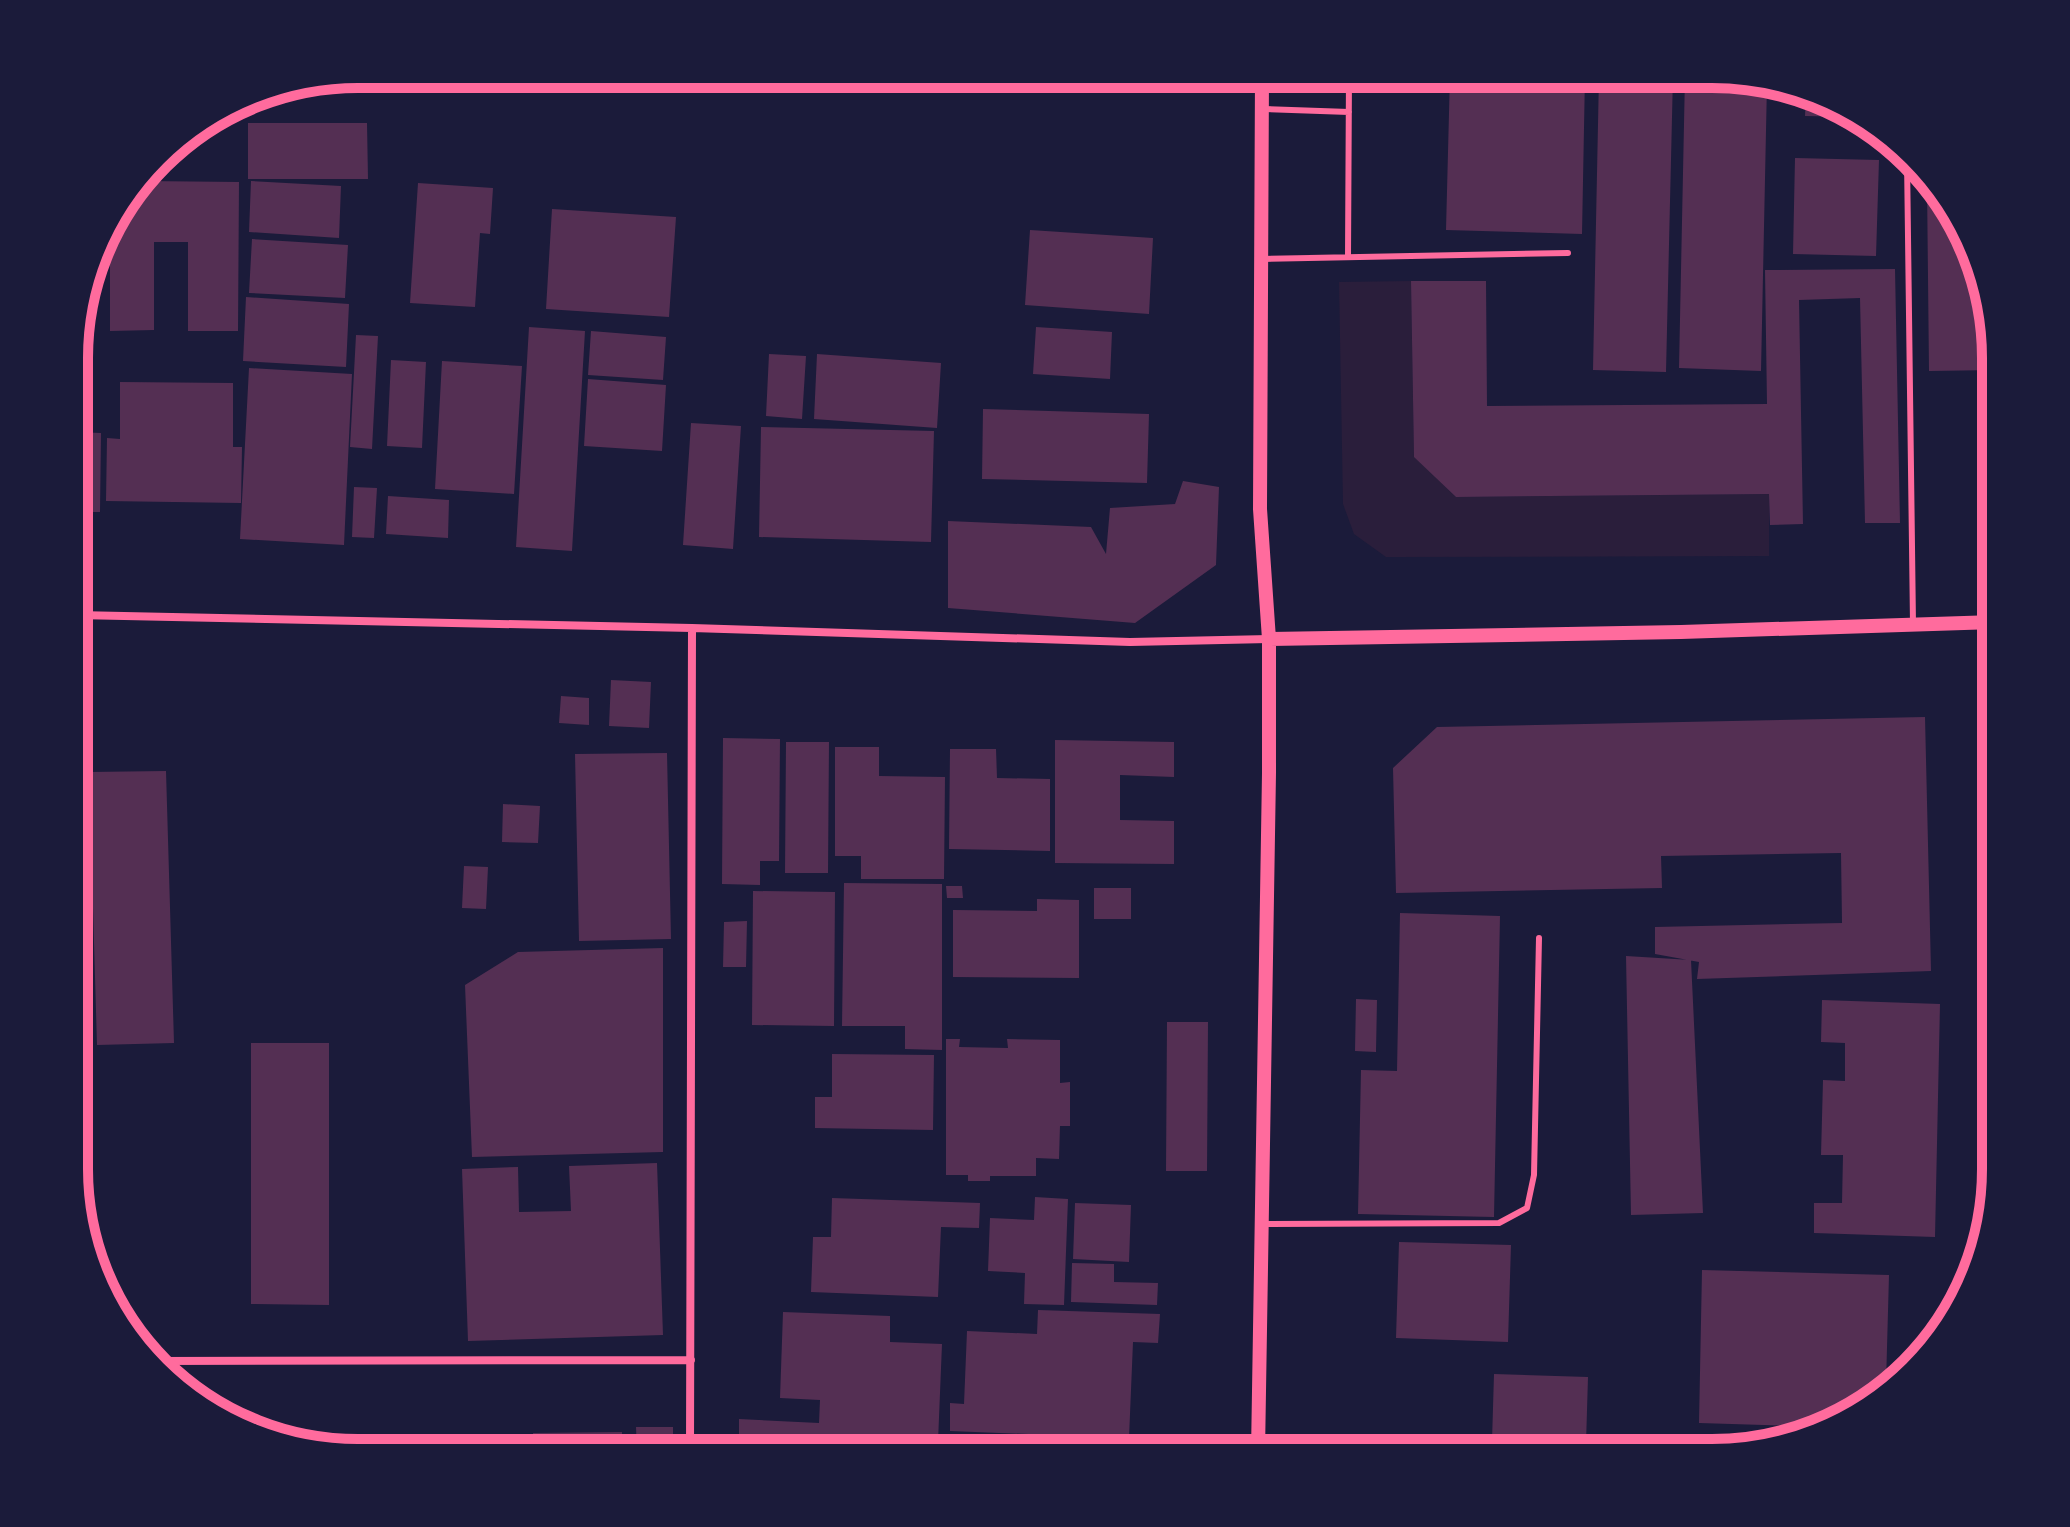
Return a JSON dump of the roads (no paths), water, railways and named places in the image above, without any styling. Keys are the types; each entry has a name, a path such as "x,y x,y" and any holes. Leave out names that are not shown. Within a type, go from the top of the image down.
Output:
{"street":[{"path":"1258,1439 1269,639 1260,509 1262,89"},
{"path":"88,615 692,628 1130,642 1681,632 1981,622"},
{"path":"690,1438 692,628"},
{"path":"169,1361 691,1360"}],"lane":[{"path":"1348,257 1349,89"},
{"path":"1262,109 1349,112"},
{"path":"1907,172 1913,624"},
{"path":"1263,259 1568,253"},
{"path":"1263,1224 1499,1223 1527,1208 1534,1175 1539,938"}]}
